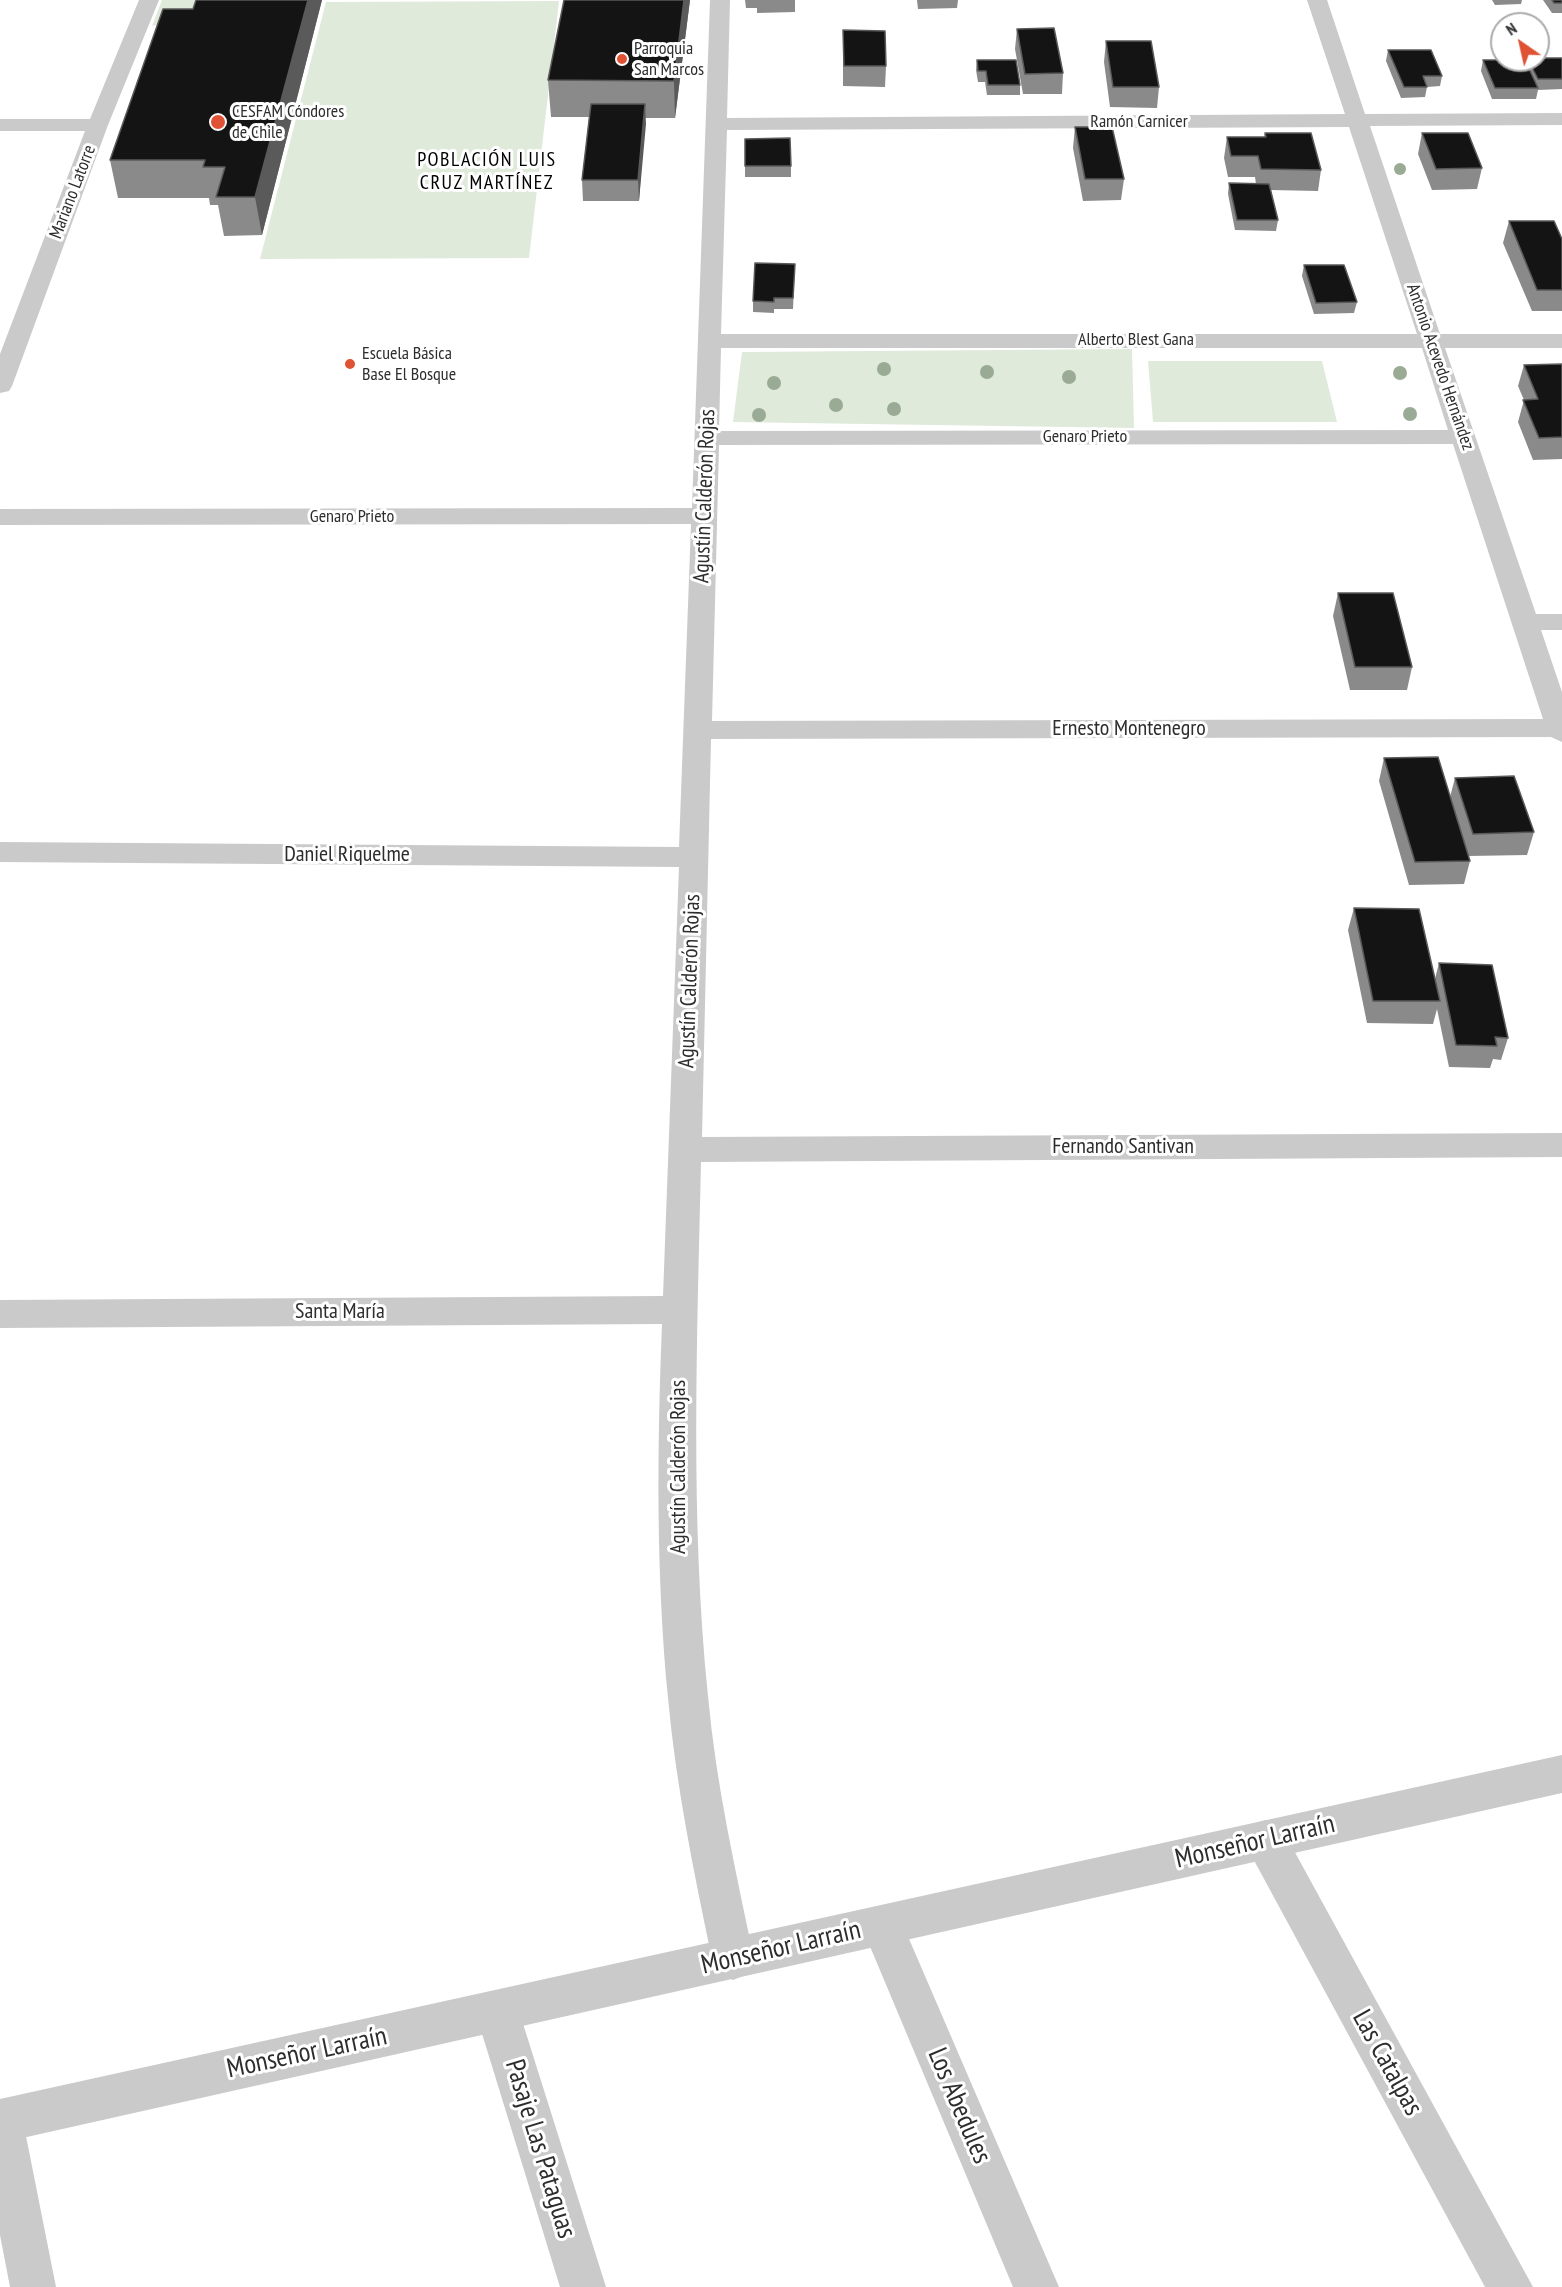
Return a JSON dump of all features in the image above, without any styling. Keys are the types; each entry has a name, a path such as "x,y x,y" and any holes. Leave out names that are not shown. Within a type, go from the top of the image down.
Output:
{"street":[{"name":"Mariano Latorre","path":"0,386 8,344 149,0"},
{"name":"Agustín Calderón Rojas","path":"720,0 680,1310 677,1527 688,1700 705,1824 733,1959"},
{"name":"Antonio Acevedo Hernández","path":"1317,0 1561,731"},
{"name":"Ramón Carnicer","path":"716,124 1562,119"},
{"path":"0,125 98,125"},
{"name":"Alberto Blest Gana","path":"710,341 1562,341"},
{"name":"Genaro Prieto","path":"707,438 1463,437"},
{"name":"Genaro Prieto","path":"0,517 704,516"},
{"path":"1525,621 1562,622"},
{"name":"Ernesto Montenegro","path":"698,730 1561,731"},
{"name":"Daniel Riquelme","path":"0,852 693,857"},
{"name":"Fernando Santivan","path":"685,1150 1562,1144"},
{"name":"Santa María","path":"0,1314 680,1310"},
{"name":"Monseñor Larraín","path":"1,2121 1562,1774"},
{"name":"Las Catalpas","path":"1265,1839 1510,2287"},
{"name":"Los Abedules","path":"882,1925 1036,2287"},
{"name":"Pasaje Las Pataguas","path":"497,2011 583,2287"},
{"path":"1,2121 33,2287"}],"green space":[{"path":"162,0 272,0 152,26"},
{"path":"559,1 529,258 260,259 326,2"},
{"path":"1132,349 1134,428 733,422 742,352"},
{"path":"1148,361 1322,361 1337,422 1153,422"}],"building":[{"name":"CESFAM Cóndores de Chile","path":"196,0 308,0 255,197 216,197 225,167 203,167 205,160 110,160 163,9 193,9"},
{"name":"Parroquia San Marcos","path":"564,0 684,0 674,81 548,80"},
{"path":"1552,0 1562,0 1562,3 1554,3"},
{"path":"1054,28 1063,73 1025,74 1017,29"},
{"path":"843,30 885,31 886,66 844,66"},
{"path":"1106,41 1151,41 1159,87 1113,87"},
{"path":"1388,50 1431,50 1442,76 1423,76 1427,87 1404,87"},
{"path":"1550,58 1562,58 1562,79 1538,79 1534,72 1550,72"},
{"path":"977,60 1016,60 1020,85 988,85 986,71 978,71"},
{"path":"1483,60 1490,60 1490,72 1531,72 1538,88 1495,88"},
{"path":"591,104 645,104 638,180 582,180"},
{"path":"1075,127 1112,127 1124,179 1085,179"},
{"path":"1265,133 1311,133 1321,170 1261,169 1258,156 1231,156 1227,137 1266,137"},
{"path":"1422,133 1468,133 1482,168 1436,169"},
{"path":"790,138 791,166 745,166 745,139"},
{"path":"1229,183 1269,184 1278,220 1237,220"},
{"path":"1509,221 1554,221 1562,239 1562,290 1537,290"},
{"path":"755,263 795,264 793,298 774,298 774,302 753,301"},
{"path":"1304,265 1344,265 1357,302 1316,303"},
{"path":"1562,364 1562,437 1539,438 1523,400 1538,399 1524,365"},
{"path":"1338,593 1393,593 1412,667 1355,667"},
{"path":"1438,757 1470,861 1415,862 1384,758"},
{"path":"1514,776 1534,832 1473,834 1455,778"},
{"path":"1354,908 1419,909 1440,1001 1373,1001"},
{"path":"1439,963 1492,965 1508,1038 1495,1037 1497,1046 1456,1045"}],"place":[{"name":"Parroquia San Marcos","path":"622,59"},
{"name":"CESFAM Cóndores de Chile","path":"218,122"},
{"name":"Escuela Básica Base El Bosque","path":"350,364"}],"district":[{"name":"POBLACIÓN LUIS CRUZ MARTÍNEZ","path":"487,172"}]}
